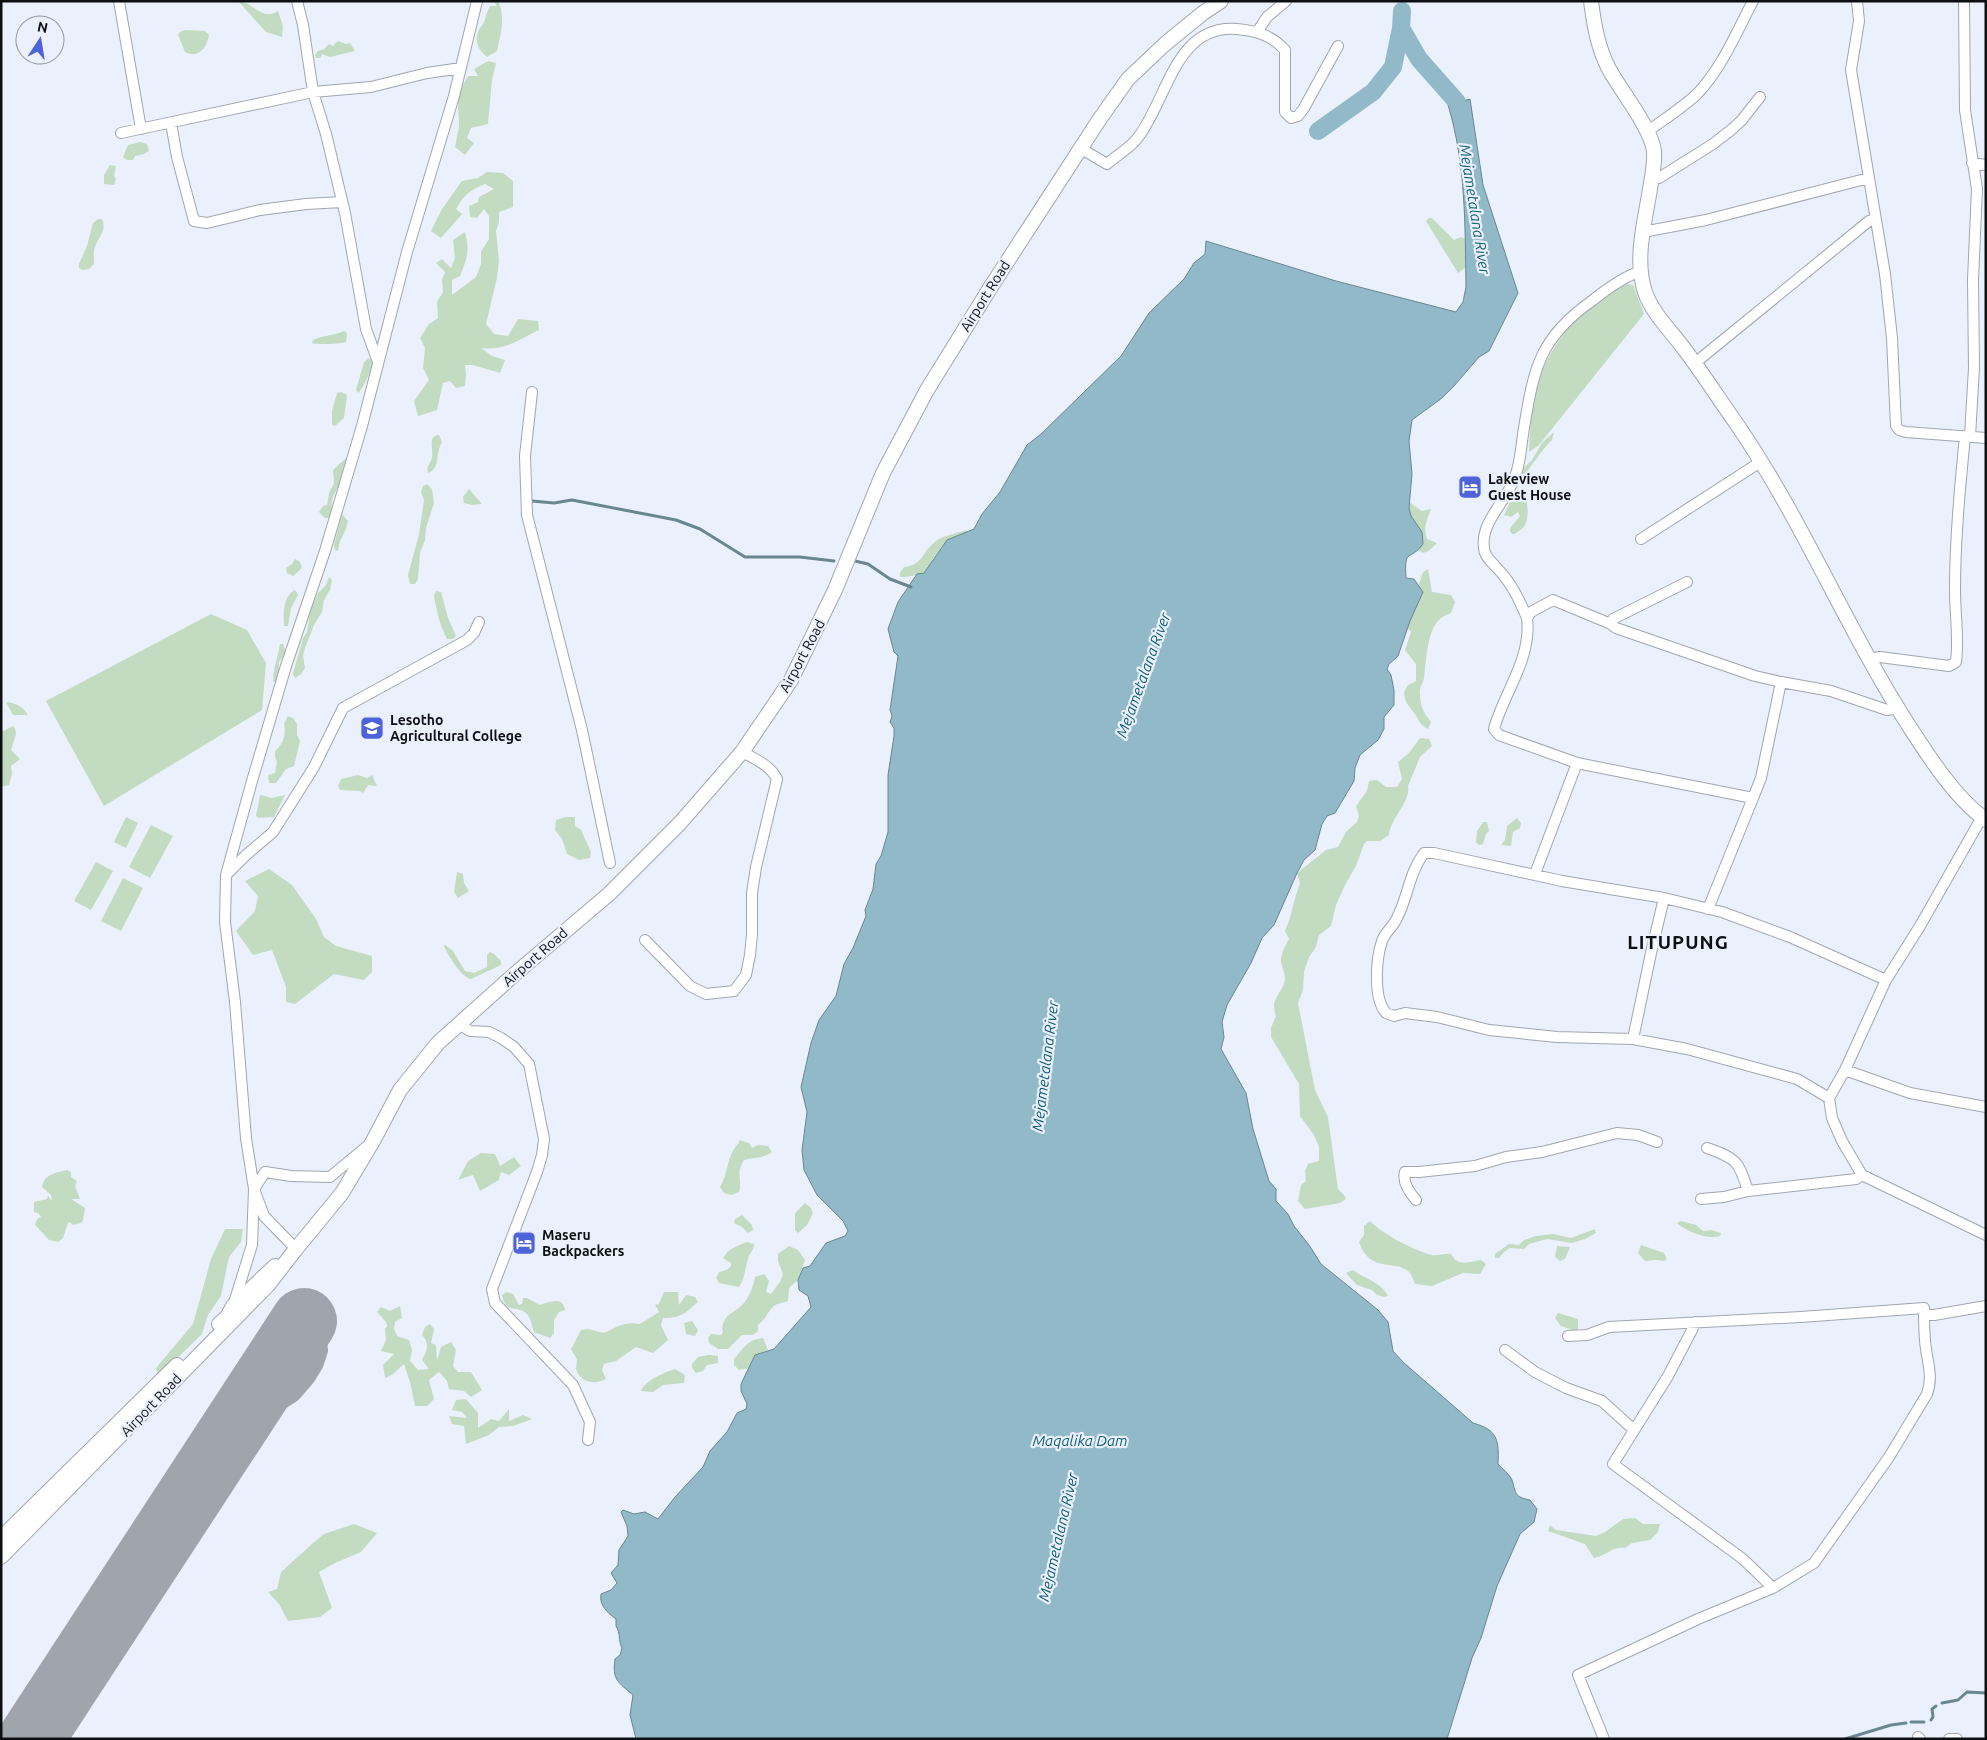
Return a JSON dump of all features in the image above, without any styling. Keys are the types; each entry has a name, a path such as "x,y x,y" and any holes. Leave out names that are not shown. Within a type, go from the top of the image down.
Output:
{"main road":[{"name":"Airport Road","path":"1,1557 268,1285 342,1193 373,1142 400,1090 438,1043 609,894 680,824 742,752 791,680 835,590 883,473 916,410 983,299 1080,148 1128,79 1164,44 1203,12 1221,1"},
{"path":"1591,1 1601,51 1608,68 1647,132 1654,151 1652,178 1643,232 1642,272 1645,294 1652,307 1695,363 1762,461 1800,528 1869,659 1927,753 1966,804 1984,819"},
{"name":"Airport Road","path":"1,1538 226,1317 233,1306 296,1249"}],"street":[{"path":"120,1 141,129"},
{"path":"297,1 303,25 312,92 326,134 342,202 366,329 378,362"},
{"path":"233,1306 252,1245 254,1189 246,1138 235,1002 225,922 226,875 254,772 286,666 324,551 362,426 407,252 461,68 477,1"},
{"path":"1257,32 1266,17 1286,1"},
{"path":"1647,132 1696,95 1722,62 1753,1"},
{"path":"1857,1 1859,21 1851,70 1885,274 1892,338 1896,426 1898,430 1906,432 1986,438"},
{"path":"1869,659 1880,657 1949,666 1956,662 1958,646 1956,572 1961,478 1974,368 1973,280 1977,189 1965,110 1964,1"},
{"path":"1080,148 1108,164 1138,139 1150,120 1172,72 1191,44 1202,35 1224,28 1257,32 1276,41 1284,50 1285,112 1291,118 1298,116 1309,100 1338,46"},
{"path":"121,133 312,92 372,87 427,73 461,68"},
{"path":"1652,178 1659,178 1713,144 1741,121 1760,97"},
{"path":"171,123 177,158 194,221 207,223 276,208 342,202"},
{"path":"1972,162 1986,165"},
{"path":"1643,232 1706,220 1869,178"},
{"path":"1695,363 1869,221 1875,220"},
{"path":"1642,272 1628,275 1566,320 1544,350 1537,368 1529,397 1517,472 1483,536 1484,551 1487,557 1505,576 1517,595 1527,618 1529,633 1526,649 1512,689 1494,729 1499,735 1577,763 1753,798"},
{"path":"532,392 525,456 527,515 582,730 610,863"},
{"path":"1641,539 1762,461"},
{"path":"1611,624 1613,619 1687,582"},
{"path":"1527,618 1532,612 1553,600 1611,624 1616,628 1755,676 1832,691 1887,710 1898,708"},
{"path":"226,875 273,832 314,767 343,708 467,640 474,633 479,622"},
{"path":"1708,909 1761,778 1781,682"},
{"path":"645,940 690,986 706,994 734,991 746,975 752,934 752,893 756,867 777,779 775,774 742,752"},
{"path":"1535,874 1577,763"},
{"path":"1984,819 1886,980 1845,1070 1829,1098 1832,1118 1838,1133 1862,1175 1986,1236"},
{"path":"1829,1098 1797,1079 1687,1049 1633,1039 1557,1037 1489,1030 1437,1017 1405,1013 1394,1016 1386,1013 1381,1008 1379,1002 1377,970 1386,932 1397,919 1414,871 1424,854 1434,853 1562,881 1664,898 1708,909 1790,937 1886,980"},
{"path":"1633,1039 1664,898"},
{"path":"459,1024 470,1031 489,1032 500,1038 514,1047 528,1064 544,1139 542,1155 492,1288 495,1303 572,1385 590,1422 588,1440"},
{"path":"1845,1070 1910,1093 1986,1107"},
{"path":"1416,1200 1408,1191 1404,1175 1409,1170 1420,1172 1476,1166 1506,1157 1542,1152 1617,1133 1638,1136 1657,1142"},
{"path":"254,1189 265,1172 291,1176 330,1177 373,1142"},
{"path":"1707,1148 1722,1153 1739,1165 1748,1191"},
{"path":"1701,1199 1724,1197 1748,1191 1856,1179 1862,1175"},
{"path":"254,1189 264,1216 296,1249"},
{"path":"1924,1315 1986,1306"},
{"path":"1568,1336 1587,1335 1609,1327 1801,1317 1924,1308 1925,1341 1930,1370 1930,1384 1927,1394 1889,1458 1814,1563 1773,1588 1698,1619 1578,1675 1604,1739"},
{"path":"1695,1322 1668,1376 1614,1464 1743,1559 1773,1588"},
{"path":"1505,1350 1543,1376 1566,1388 1602,1401 1634,1430"},
{"path":"1949,1739 1957,1739"}],"green space":[{"path":"238,1 248,4 262,13 272,14 278,11 283,26 282,37 266,32"},
{"path":"495,1 500,1 501,32 497,51 487,57 477,44 477,37 490,6 496,6"},
{"path":"185,30 205,31 209,35 204,48 198,53 190,54 185,52 178,35"},
{"path":"338,41 346,44 350,43 355,51 330,57 322,54 320,58 316,58 315,55 318,51 324,49 329,44 333,46"},
{"path":"488,61 496,63 492,80 488,124 471,128 467,138 474,143 465,155 455,147 459,126 458,102 461,89 468,76 478,76 474,69"},
{"path":"140,142 147,144 149,151 135,156 133,160 127,160 123,157 128,145"},
{"path":"110,165 116,166 114,185 104,184 104,175"},
{"path":"487,172 503,173 513,181 513,207 499,212 499,222 496,231 499,261 486,324 494,334 508,336 518,319 538,321 539,330 504,346 481,348 492,356 505,360 500,373 473,365 465,365 465,386 456,388 450,381 443,383 437,410 418,416 414,401 429,380 423,368 425,348 420,338 429,324 438,318 437,302 443,292 442,280 445,272 436,263 442,259 451,268 455,258 453,240 465,232 467,255 460,276 452,280 452,295 476,277 481,264 481,252 489,239 489,216 484,209 477,218 470,217 469,206 478,202 479,197 494,189 485,184 468,194 456,209 462,214 441,238 431,231 442,209 462,181 478,178"},
{"path":"1432,218 1454,240 1461,237 1465,239 1465,268 1458,273 1426,221"},
{"path":"98,219 102,219 104,227 94,249 94,264 89,269 82,270 79,268 79,264 87,246 93,223"},
{"path":"1622,283 1633,285 1644,314 1539,445 1529,452 1536,387 1550,355 1564,333 1587,307"},
{"path":"344,331 347,333 346,342 312,343 317,338"},
{"path":"369,358 372,361 371,369 358,393 356,390 364,362"},
{"path":"341,392 347,395 344,418 335,426 332,425 332,411 337,393"},
{"path":"1554,432 1552,440 1526,474 1529,478 1524,483 1519,482 1517,480 1519,472 1532,460 1542,443"},
{"path":"439,435 442,442 435,468 428,473 428,467 432,458 432,440"},
{"path":"346,458 348,461 343,474 344,478 331,504 333,514 331,518 325,518 319,512 323,506 327,505 329,493 334,483 333,470"},
{"path":"427,484 432,489 434,503 420,553 418,579 415,584 410,584 408,575 419,534 424,500 421,492 423,486"},
{"path":"469,489 482,504 472,505 464,503 463,497"},
{"path":"1519,496 1525,496 1527,518 1523,528 1512,534 1510,528 1520,516 1518,512 1511,517 1504,515 1510,502 1517,502"},
{"path":"1409,502 1422,511 1431,509 1425,531 1427,539 1437,543 1424,553 1418,550 1418,535 1404,506"},
{"path":"342,514 348,521 338,551 335,550 334,545"},
{"path":"966,530 967,532 943,545 932,560 928,571 914,576 900,577 904,567 911,566 919,561 936,541"},
{"path":"295,559 300,562 302,568 293,576 287,573 286,568"},
{"path":"1428,569 1432,592 1451,595 1455,602 1451,613 1441,618 1434,626 1429,640 1424,678 1420,691 1422,708 1431,722 1428,729 1422,725 1407,704 1404,692 1408,685 1416,681 1416,664 1405,650 1411,632 1405,625 1423,572"},
{"path":"329,577 332,580 330,590 324,600 322,612 314,625 305,648 303,656 305,668 295,678 293,674 303,638 307,632 310,612 318,593 326,585"},
{"path":"295,590 298,595 291,608 288,626 284,626 286,601 288,596"},
{"path":"436,591 441,592 448,618 456,636 453,639 447,639 442,629 434,595"},
{"path":"211,614 247,630 266,663 262,710 104,806 46,701"},
{"path":"280,644 283,644 286,652 279,662 279,678 276,683 273,681 273,676"},
{"path":"6,702 13,703 24,709 28,715 13,715"},
{"path":"288,716 293,718 297,724 297,735 300,741 294,766 286,769 276,783 269,783 268,775 275,773 277,762 275,751 284,738 284,723"},
{"path":"13,726 16,734 11,750 20,759 11,766 12,774 9,785 1,787 1,732"},
{"path":"1420,738 1429,739 1432,746 1420,757 1408,786 1407,798 1393,822 1389,835 1380,841 1367,841 1364,844 1356,866 1336,905 1331,926 1319,935 1316,947 1309,957 1304,972 1303,990 1298,1003 1315,1090 1328,1117 1338,1189 1346,1199 1340,1203 1305,1209 1298,1201 1301,1185 1306,1181 1305,1171 1308,1164 1319,1161 1319,1147 1314,1135 1300,1116 1299,1084 1271,1037 1271,1028 1276,1016 1274,1006 1276,998 1285,981 1281,958 1289,939 1285,931 1300,884 1297,873 1326,850 1338,847 1346,832 1357,822 1359,816 1356,806 1367,791 1369,781 1377,780 1386,787 1397,787 1402,779 1398,762 1409,753"},
{"path":"358,775 367,778 372,775 377,786 368,785 363,793 360,791 340,790 338,786 341,779"},
{"path":"260,795 272,798 285,795 274,817 259,818 256,816"},
{"path":"126,817 138,823 126,848 114,842"},
{"path":"575,817 575,826 581,830 591,852 590,858 579,860 567,854 562,839 555,830 556,820"},
{"path":"1517,818 1521,823 1520,828 1513,832 1511,846 1501,845 1505,840 1507,826"},
{"path":"1483,822 1487,822 1489,831 1483,844 1480,845 1476,843 1477,831"},
{"path":"151,825 173,836 150,878 129,867"},
{"path":"96,862 113,871 91,910 74,901"},
{"path":"269,869 292,885 316,919 324,937 336,946 372,956 372,972 364,980 334,974 295,1004 286,1002 286,987 272,950 253,955 236,931 255,911 258,896 245,881"},
{"path":"457,872 463,874 464,883 469,891 458,898 454,892"},
{"path":"123,878 143,888 121,931 101,921"},
{"path":"445,945 453,951 465,971 474,973 487,967 487,955 490,952 501,961 501,965 471,979 463,974 455,965"},
{"path":"739,1140 749,1143 752,1148 758,1145 768,1146 772,1152 762,1157 744,1160 740,1169 739,1192 731,1195 724,1193 720,1187 732,1153"},
{"path":"481,1153 495,1154 500,1166 514,1157 521,1166 509,1175 501,1172 499,1180 480,1191 473,1175 458,1180 468,1161"},
{"path":"67,1170 71,1172 71,1177 77,1181 75,1186 80,1199 71,1199 85,1208 81,1223 73,1225 70,1222 68,1223 63,1238 58,1242 49,1240 35,1225 37,1219 41,1217 38,1213 34,1212 34,1202 47,1199 48,1196 52,1201 51,1195 42,1187 43,1182 52,1174"},
{"path":"805,1203 811,1208 813,1213 807,1225 798,1233 795,1230 795,1213"},
{"path":"742,1215 752,1225 753,1230 748,1233 734,1223 735,1219"},
{"path":"1370,1221 1391,1237 1424,1253 1434,1255 1451,1254 1460,1262 1481,1260 1486,1264 1480,1274 1463,1273 1432,1286 1415,1284 1410,1273 1405,1269 1377,1262 1370,1259 1364,1252 1359,1242 1364,1235 1364,1226"},
{"path":"1681,1221 1696,1225 1703,1231 1711,1230 1721,1233 1720,1236 1710,1237 1692,1232 1677,1223"},
{"path":"225,1229 243,1229 241,1242 229,1257 221,1296 208,1315 202,1334 159,1376 156,1368 193,1324 211,1259"},
{"path":"1595,1229 1596,1233 1572,1243 1547,1239 1529,1244 1524,1249 1510,1248 1499,1258 1495,1258 1495,1254 1509,1244 1519,1245 1524,1240 1536,1236 1553,1234 1571,1238"},
{"path":"747,1242 754,1244 754,1246 739,1287 719,1283 716,1278 719,1272 727,1270 731,1266 731,1263 723,1258 725,1255 737,1246"},
{"path":"1641,1245 1664,1253 1667,1259 1664,1261 1645,1261 1638,1253"},
{"path":"789,1246 798,1250 805,1260 798,1280 789,1288 788,1301 774,1306 758,1325 758,1331 753,1335 742,1335 728,1349 718,1349 709,1343 708,1338 711,1334 721,1335 725,1319 746,1300 755,1277 764,1274 769,1281 766,1292 771,1294 780,1282 783,1274 778,1261 778,1254"},
{"path":"1557,1246 1570,1247 1565,1259 1560,1261 1555,1257"},
{"path":"1353,1270 1377,1284 1388,1296 1377,1295 1372,1290 1357,1285 1346,1273"},
{"path":"507,1292 513,1294 519,1305 522,1304 523,1298 527,1298 540,1305 556,1301 562,1303 565,1310 559,1312 554,1320 554,1333 550,1338 534,1332 526,1313 506,1305 502,1295"},
{"path":"664,1292 678,1292 679,1305 686,1295 695,1297 698,1302 682,1315 663,1318 661,1325 668,1340 653,1353 636,1347 616,1361 604,1364 602,1370 606,1379 602,1381 589,1382 578,1374 576,1369 577,1360 571,1349 581,1330 588,1329 604,1333 626,1324 640,1324 659,1312 655,1305 659,1304"},
{"path":"400,1306 402,1318 395,1322 394,1329 397,1336 409,1340 412,1350 410,1361 418,1370 429,1369 422,1360 427,1347 425,1338 422,1335 425,1327 430,1324 434,1329 431,1343 436,1345 437,1361 441,1347 451,1342 456,1350 453,1366 458,1372 471,1372 482,1390 471,1397 464,1391 449,1389 447,1381 439,1372 429,1380 434,1399 427,1406 415,1406 404,1364 392,1375 385,1378 383,1365 394,1354 381,1351 386,1340 385,1329 387,1326 386,1322 377,1312 381,1307 390,1311"},
{"path":"1558,1313 1578,1319 1578,1329 1575,1331 1561,1326 1555,1318"},
{"path":"692,1321 698,1330 695,1336 686,1334 684,1323"},
{"path":"763,1338 768,1350 756,1356 750,1368 739,1370 734,1365 734,1359 749,1343"},
{"path":"718,1356 718,1363 707,1365 703,1371 696,1373 692,1368 692,1364 698,1357"},
{"path":"675,1369 685,1375 684,1383 663,1385 653,1392 641,1391 650,1380"},
{"path":"466,1399 478,1413 478,1428 491,1419 499,1421 509,1409 509,1421 523,1415 532,1419 513,1426 499,1427 489,1435 466,1444 464,1426 452,1424 449,1416 467,1418 462,1412 452,1410 456,1400"},
{"path":"1635,1518 1643,1524 1660,1524 1658,1532 1650,1540 1632,1543 1625,1548 1616,1548 1594,1558 1585,1544 1548,1531 1550,1525 1556,1530 1596,1536 1623,1519"},
{"path":"354,1524 377,1533 361,1552 319,1572 332,1608 320,1617 288,1621 279,1604 268,1592 277,1589 281,1572 324,1534"}],"water":[{"name":"Maqalika Dam","path":"1470,99 1483,185 1518,293 1489,351 1479,357 1442,398 1412,420 1409,441 1412,474 1409,508 1411,516 1422,532 1423,544 1407,558 1406,578 1414,579 1423,592 1410,621 1398,656 1389,664 1387,669 1391,675 1394,690 1394,705 1384,717 1384,729 1378,740 1360,755 1355,768 1354,781 1335,813 1327,816 1322,824 1315,850 1304,860 1274,925 1262,938 1251,963 1227,1005 1222,1022 1224,1037 1221,1049 1246,1093 1253,1129 1269,1181 1276,1189 1276,1201 1288,1214 1294,1226 1321,1264 1378,1310 1388,1322 1393,1351 1403,1362 1473,1423 1488,1429 1492,1433 1497,1442 1498,1464 1511,1478 1516,1494 1530,1500 1537,1509 1534,1522 1520,1534 1497,1586 1447,1739 636,1739 630,1715 633,1695 617,1680 614,1672 615,1659 620,1655 622,1648 616,1619 605,1609 601,1602 601,1594 611,1590 617,1583 611,1573 618,1565 619,1550 628,1536 627,1526 621,1512 623,1510 634,1514 645,1512 658,1519 675,1497 703,1467 710,1451 727,1432 737,1413 746,1409 747,1404 741,1391 741,1384 755,1355 774,1349 811,1307 808,1296 799,1290 798,1280 803,1268 810,1266 826,1243 845,1236 848,1231 843,1221 817,1195 804,1170 802,1150 807,1112 801,1087 811,1043 819,1020 836,996 844,964 853,948 866,916 865,910 873,889 876,864 881,856 888,832 888,775 894,736 894,728 890,722 892,716 890,710 898,656 894,652 888,629 898,602 917,574 924,573 947,540 974,529 982,514 1000,492 1027,445 1041,434 1121,356 1149,313 1184,279 1194,263 1205,254 1206,241 1336,281 1456,312 1463,302 1466,287 1465,218 1458,150 1448,105"}],"waterway":[{"name":"Mejametalana River","path":"1402,11 1401,28 1419,59 1457,102"},
{"name":"Mejametalana River","path":"1318,131 1373,92 1393,67 1401,28"},
{"path":"532,501 554,503 572,500 676,520 700,529 745,557 800,557 834,561"},
{"path":"855,561 868,564 890,579 911,587"},
{"path":"1942,1703 1958,1700 1967,1692 1986,1693"},
{"path":"1931,1720 1933,1717 1932,1709 1936,1706"},
{"path":"1911,1722 1924,1722"},
{"path":"1845,1739 1891,1725 1906,1723"}],"taxiway":[{"path":"229,1437 250,1416 290,1390 303,1375 311,1362 315,1350 313,1339 306,1330 297,1326 289,1326 281,1329 276,1334 273,1354 263,1385"}],"runway":[{"path":"31,1739 304,1321"}],"place":[{"name":"Lakeview Guest House","path":"1470,487"},
{"name":"Lesotho Agricultural College","path":"372,728"},
{"name":"Maseru Backpackers","path":"524,1243"}],"district":[{"name":"LITUPUNG","path":"1678,942"}]}
